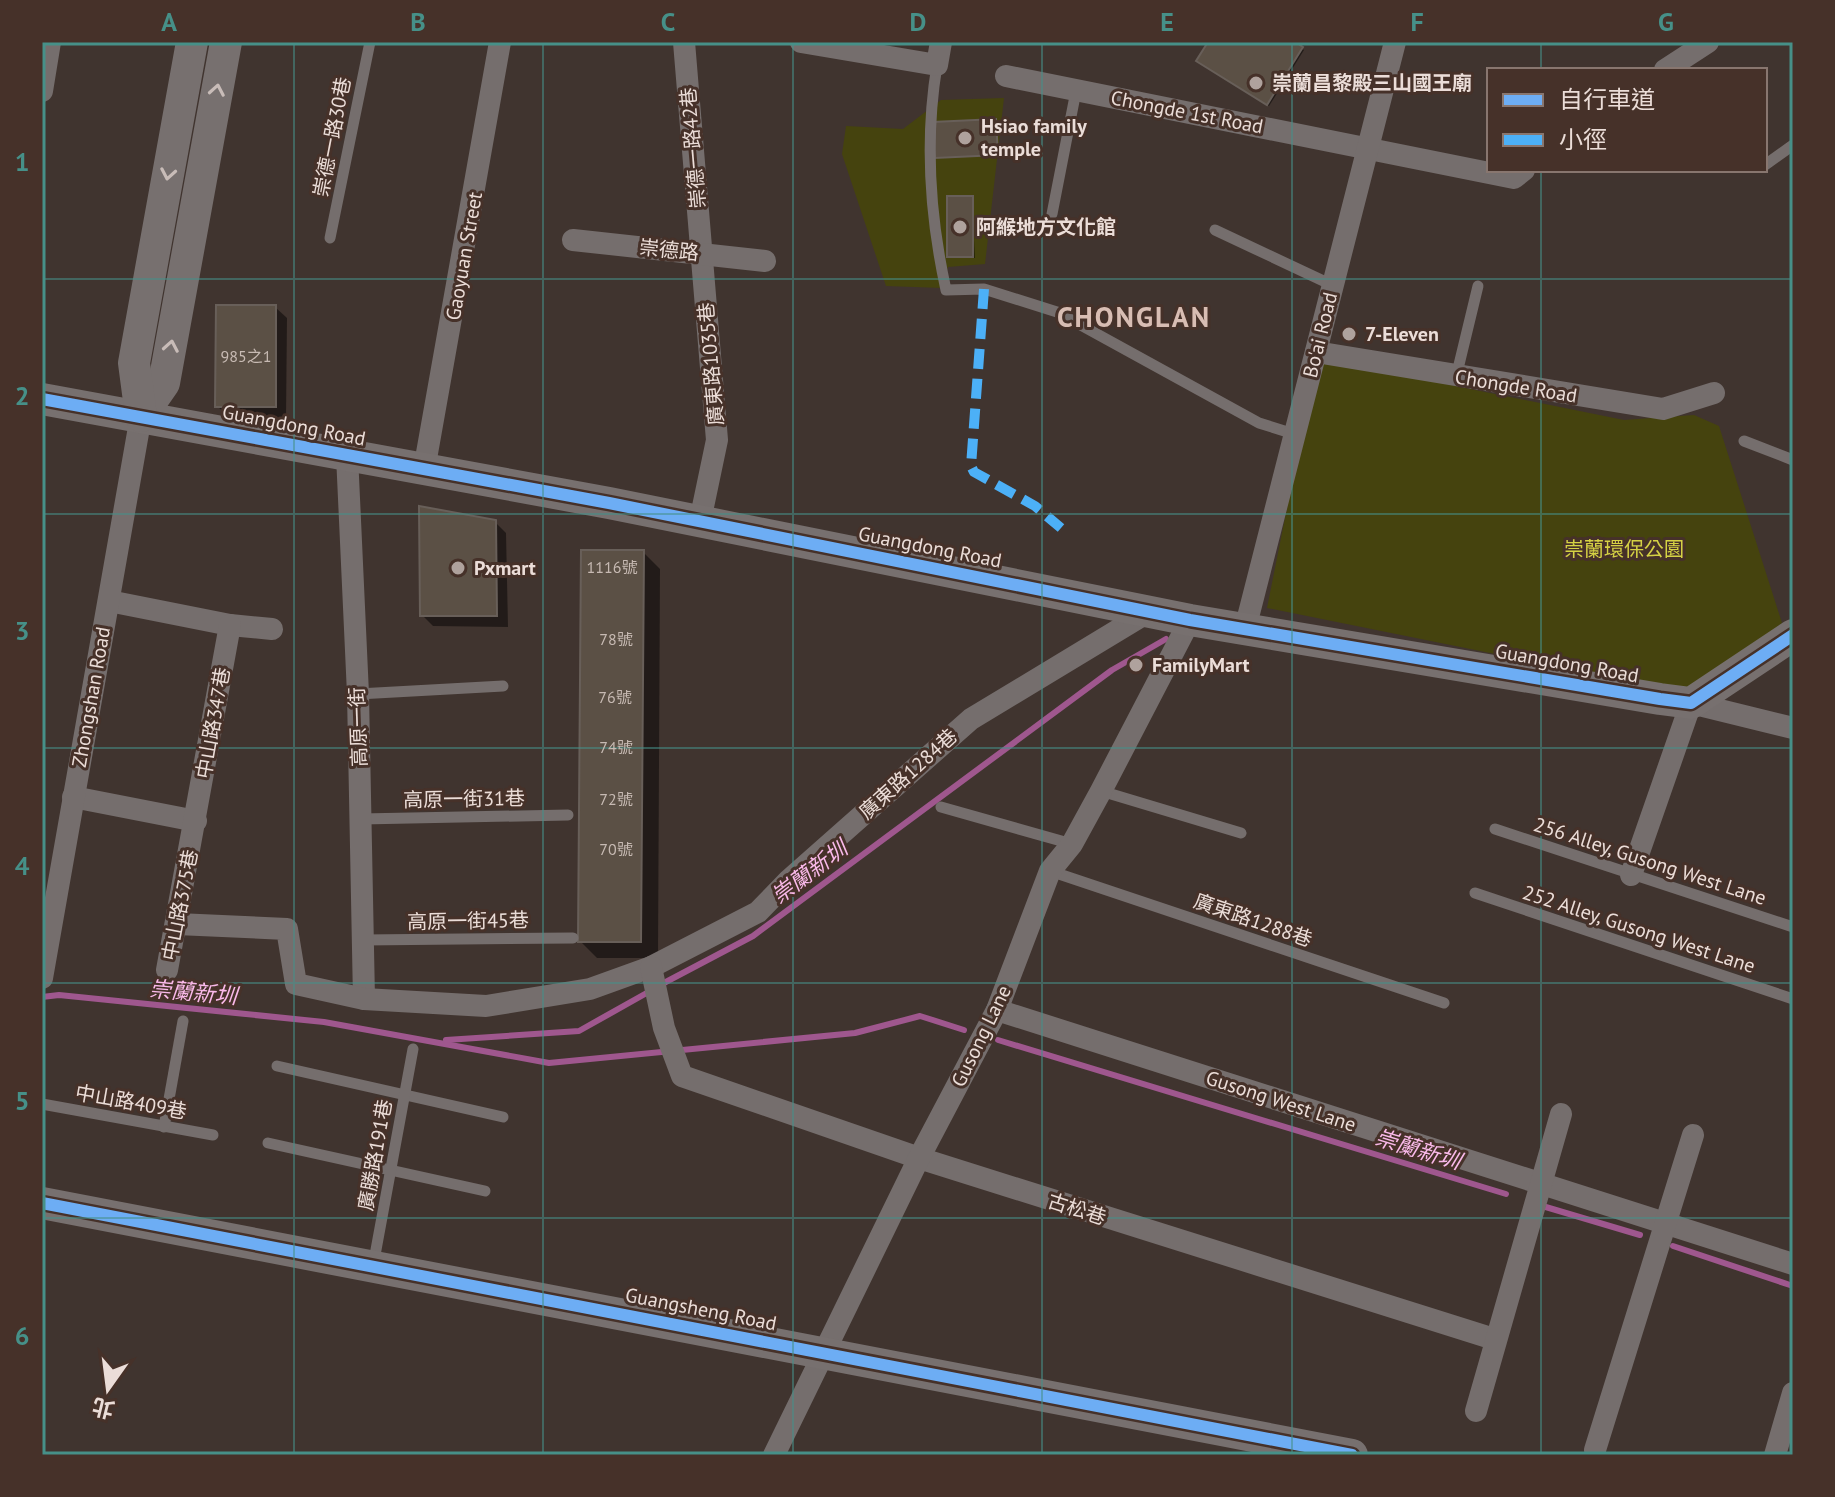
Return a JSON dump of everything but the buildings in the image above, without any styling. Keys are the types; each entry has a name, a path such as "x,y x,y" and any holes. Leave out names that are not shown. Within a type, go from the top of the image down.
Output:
{"street":[{"path":"42,91 50,42"},
{"name":"Zhongshan Road","path":"42,978 141,416 134,363 192,42"},
{"name":"Zhongshan Road","path":"141,416 164,383 226,42"},
{"name":"Gaoyuan Street","path":"424,470 500,42"},
{"name":"崇德一路42巷","path":"684,42 702,253"},
{"path":"801,42 937,65 941,42"},
{"name":"Bo'ai Road","path":"1245,629 1395,42"},
{"path":"1668,68 1708,42"},
{"name":"Chongde 1st Road","path":"1006,76 1368,146 1514,178 1522,172"},
{"name":"崇德路","path":"573,240 765,261"},
{"name":"廣東路1035巷","path":"700,521 717,440 702,253"},
{"name":"Chongde Road","path":"1316,352 1663,409 1714,393"},
{"name":"Guangdong Road","path":"42,399 700,521 1190,620 1691,703"},
{"name":"高原一街","path":"347,455 358,694 364,999"},
{"path":"109,601 230,625 272,629"},
{"name":"廣東路1284巷","path":"177,924 287,929 296,984 364,999 486,1006 528,1002 590,989 651,967 758,912 789,880 971,719 1148,612"},
{"name":"Gusong Lane","path":"774,1455 919,1158 997,1010 1050,871 1072,844 1190,620"},
{"name":"中山路347巷","path":"196,821 230,625"},
{"path":"1631,875 1691,703 1793,635"},
{"path":"1691,703 1793,728"},
{"name":"中山路375巷","path":"73,797 196,821 167,970"},
{"name":"古松巷","path":"651,967 664,1028 682,1076 919,1158 1494,1339"},
{"name":"Gusong West Lane","path":"997,1010 1793,1264"},
{"path":"1476,1411 1494,1339 1561,1114"},
{"path":"1595,1450 1693,1135"},
{"name":"Guangsheng Road","path":"42,1203 1352,1455"},
{"path":"1775,1455 1793,1395"}],"lane":[{"name":"崇德一路30巷","path":"330,238 370,42"},
{"path":"937,65 930,107 935,232 946,290 984,289 1057,312 1259,423 1294,434"},
{"path":"1052,214 1076,91"},
{"path":"1767,164 1793,145"},
{"path":"1215,230 1332,285"},
{"path":"1456,377 1478,286"},
{"path":"1744,441 1793,460"},
{"path":"358,694 503,686"},
{"path":"1101,791 1241,833"},
{"path":"941,807 1072,844"},
{"name":"高原一街31巷","path":"361,819 568,815"},
{"name":"256 Alley, Gusong West Lane","path":"1495,829 1793,927"},
{"name":"廣東路1288巷","path":"1050,871 1444,1003"},
{"name":"252 Alley, Gusong West Lane","path":"1475,893 1793,999"},
{"name":"高原一街45巷","path":"363,940 573,938"},
{"path":"164,1127 183,1021"},
{"name":"廣勝路191巷","path":"373,1266 413,1049"},
{"path":"277,1066 503,1117"},
{"name":"中山路409巷","path":"42,1104 213,1135"},
{"path":"268,1143 485,1191"}],"green space":[{"path":"1004,98 985,264 948,267 942,288 886,286 842,154 846,126 903,129 941,100","holes":["995,119 997,154 933,122"]},
{"name":"崇蘭環保公園","path":"1317,358 1624,420 1694,415 1719,426 1782,623 1689,693 1267,608"}],"waterway":[{"name":"崇蘭新圳","path":"662,984 753,936 1112,670 1166,639"},
{"name":"崇蘭新圳","path":"446,1040 579,1031 652,990"},
{"name":"崇蘭新圳","path":"42,997 59,995 324,1022 549,1063 855,1033 920,1016 964,1030"},
{"name":"崇蘭新圳","path":"998,1040 1506,1194"},
{"name":"崇蘭新圳","path":"1539,1205 1640,1235"},
{"name":"崇蘭新圳","path":"1673,1246 1793,1286"}],"marked path":[{"path":"984,289 971,466 974,472 1035,506 1061,528"}],"cycle path":[{"path":"42,399 609,503 1190,620 1660,699 1691,703 1793,635"},
{"path":"42,1203 1352,1455"}],"place":[{"name":"崇蘭昌黎殿三山國王廟","path":"1256,83"},
{"name":"Hsiao family temple","path":"965,138"},
{"name":"阿緱地方文化館","path":"960,227"},
{"name":"7-Eleven","path":"1349,334"},
{"name":"Pxmart","path":"458,568"},
{"name":"FamilyMart","path":"1136,665"}],"district":[{"name":"CHONGLAN","path":"1134,316"}]}
